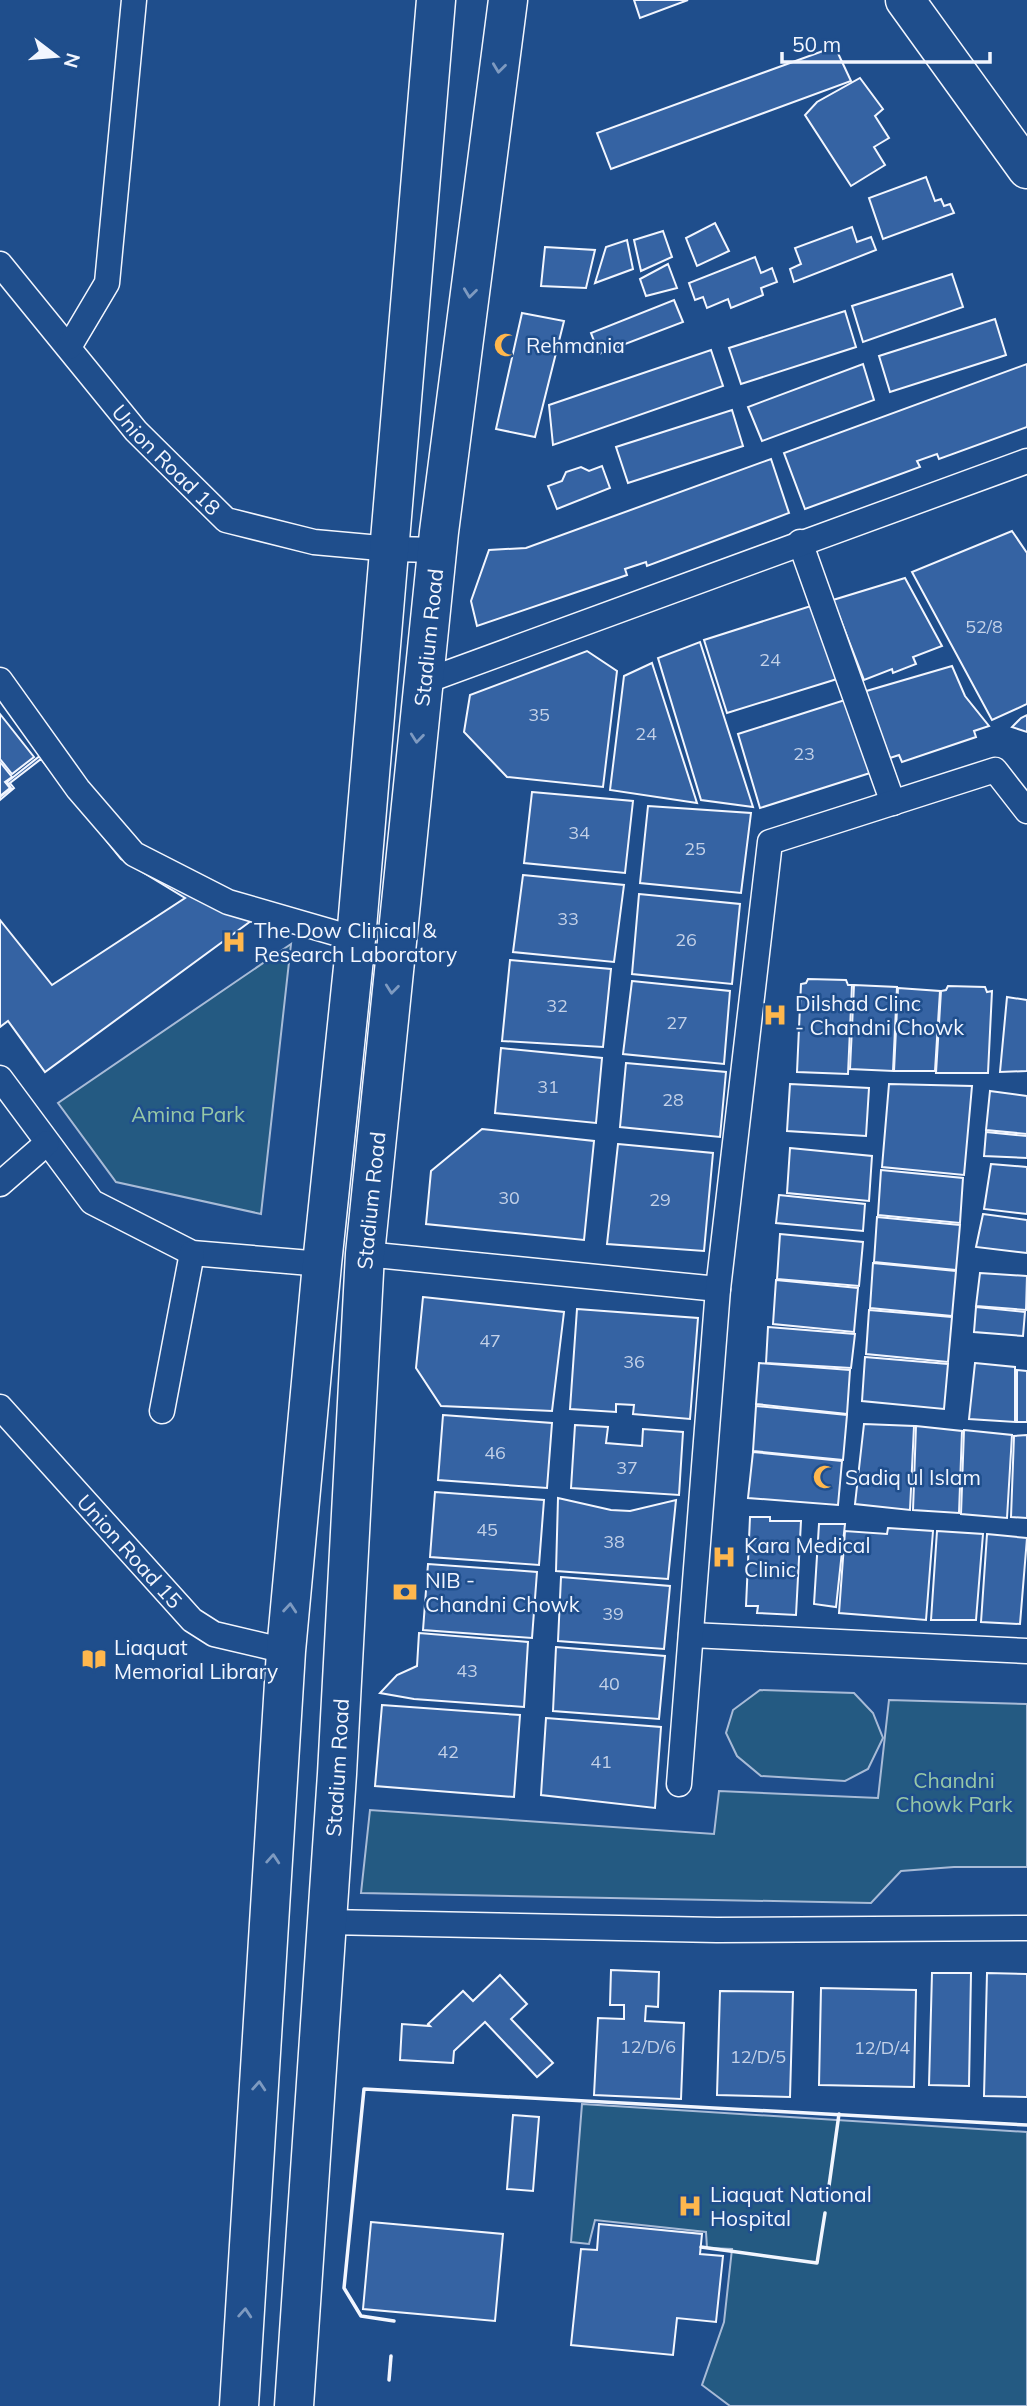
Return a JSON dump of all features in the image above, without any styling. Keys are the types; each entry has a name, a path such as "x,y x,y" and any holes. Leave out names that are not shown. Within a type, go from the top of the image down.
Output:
{"main road":[{"name":"Stadium Road","path":"240,2390 286,1651 356,939 436,0"},
{"name":"Stadium Road","path":"295,2392 327,1922 365,1254 437,550 508,0"},
{"path":"905,0 1027,169"},
{"path":"952,63 1027,128"},
{"path":"240,2390 295,2392"}],"street":[{"path":"69,348 107,283 134,0"},
{"name":"Union Road 18","path":"0,264 135,431 226,520 314,542 437,550"},
{"path":"423,682 1027,461"},
{"path":"800,542 893,803"},
{"path":"0,680 78,789 134,855 228,902 356,939"},
{"path":"679,1784 718,1289 770,842 995,770 1027,811"},
{"path":"0,1077 92,1202 192,1253 322,1264"},
{"path":"0,1184 47,1143"},
{"path":"162,1410 192,1253"},
{"path":"365,1254 718,1289"},
{"name":"Union Road 15","path":"0,1407 192,1620 214,1634 286,1651"},
{"path":"691,1635 1027,1651"},
{"path":"327,1922 717,1930 1027,1928"}],"green space":[{"name":"Amina Park","path":"291,944 261,1214 116,1182 58,1103"},
{"path":"760,1690 854,1693 873,1713 883,1738 868,1769 845,1781 761,1776 737,1756 726,1733 733,1710"},
{"name":"Chandni Chowk Park","path":"889,1700 1027,1704 1027,1867 954,1867 901,1871 871,1903 361,1893 370,1810 714,1834 719,1791 878,1798"},
{"path":"582,2104 1027,2132 1027,2406 730,2406 702,2385 724,2322 732,2249 707,2248 706,2232 595,2220 589,2244 571,2242"}],"building":[{"path":"634,0 688,0 640,18"},
{"path":"836,49 851,81 611,169 597,133 823,51"},
{"path":"860,78 883,109 875,116 889,138 874,147 885,165 851,186 805,115 817,102"},
{"path":"926,177 935,201 941,199 944,206 950,204 954,213 883,239 869,198"},
{"path":"715,223 729,251 697,266 686,238"},
{"path":"852,227 857,242 871,237 876,250 794,282 790,269 801,264 795,248"},
{"path":"663,231 672,257 641,271 634,240"},
{"path":"627,240 633,269 595,283 606,247"},
{"path":"545,247 595,250 586,288 541,286"},
{"path":"755,257 761,273 772,268 777,282 761,288 763,295 731,308 728,299 707,308 703,297 695,300 689,283"},
{"path":"668,264 677,288 646,296 640,279"},
{"path":"952,274 963,307 863,342 852,306"},
{"path":"674,300 683,322 599,354 591,333"},
{"path":"845,311 856,347 741,384 729,348"},
{"path":"522,313 564,321 535,437 496,429"},
{"path":"995,319 1006,355 890,392 879,356"},
{"path":"711,350 723,386 553,445 549,405"},
{"path":"863,364 874,400 762,441 748,407"},
{"path":"1027,364 1027,427 939,459 937,454 917,461 920,467 805,509 784,453"},
{"path":"732,410 743,446 628,483 616,447"},
{"path":"771,459 789,513 647,566 646,562 625,569 627,575 477,626 471,601 489,550 526,548"},
{"path":"602,466 610,488 557,509 548,486 562,481 566,472 581,467 589,471"},
{"path":"1012,531 1027,553 1027,704 992,720 912,572"},
{"path":"905,578 942,646 913,657 916,664 893,673 892,669 864,680 833,600"},
{"path":"814,605 837,679 727,713 704,640"},
{"path":"700,642 753,807 701,800 658,658"},
{"path":"587,651 617,671 603,787 507,777 464,732 470,695"},
{"path":"652,663 697,803 610,790 624,676"},
{"path":"952,666 965,696 989,726 974,731 976,737 902,762 899,755 890,758 863,692"},
{"path":"848,699 870,773 760,808 738,734"},
{"path":"0,714 34,757 12,774 0,759"},
{"path":"1027,715 1027,732 1012,727 1021,718"},
{"path":"41,755 124,858 255,918 45,1072 8,1021 0,1027 0,920 52,985 185,898 121,859 41,759 10,783 14,788 0,800 11,788 7,782"},
{"path":"0,762 12,777 5,782 10,788 0,796"},
{"path":"532,792 633,801 625,873 524,863"},
{"path":"648,806 751,813 741,893 640,883"},
{"path":"523,875 624,885 614,962 513,952"},
{"path":"639,894 740,904 732,984 632,974"},
{"path":"510,960 611,969 603,1047 502,1041"},
{"path":"808,979 846,980 848,985 852,985 848,1074 797,1072 801,984"},
{"path":"632,981 730,991 724,1064 623,1054"},
{"path":"854,985 897,987 893,1071 850,1069"},
{"path":"948,986 985,987 987,992 992,991 988,1073 936,1073 941,991"},
{"path":"898,988 940,991 935,1071 894,1071"},
{"path":"1007,997 1027,1000 1027,1071 1000,1072"},
{"path":"501,1048 602,1058 596,1123 495,1113"},
{"path":"626,1063 726,1072 720,1137 620,1127"},
{"path":"790,1084 869,1088 866,1136 787,1131"},
{"path":"889,1084 972,1086 964,1175 882,1167"},
{"path":"990,1091 1027,1096 1027,1134 986,1130"},
{"path":"482,1129 594,1141 584,1240 426,1224 431,1171"},
{"path":"986,1132 1027,1136 1027,1158 984,1156"},
{"path":"618,1144 713,1153 704,1251 607,1244"},
{"path":"790,1148 872,1156 869,1201 787,1193"},
{"path":"991,1164 1027,1167 1027,1214 984,1209"},
{"path":"881,1170 963,1178 960,1223 878,1215"},
{"path":"779,1195 865,1204 863,1231 776,1223"},
{"path":"983,1214 1027,1220 1027,1253 976,1247"},
{"path":"877,1217 960,1225 956,1270 874,1262"},
{"path":"780,1234 863,1242 859,1286 777,1279"},
{"path":"873,1263 956,1271 952,1316 870,1308"},
{"path":"980,1273 1027,1276 1026,1310 976,1306"},
{"path":"776,1280 858,1288 854,1332 773,1324"},
{"path":"423,1297 564,1312 552,1411 441,1406 416,1368"},
{"path":"976,1307 1025,1312 1023,1336 974,1332"},
{"path":"577,1309 698,1318 690,1419 633,1414 634,1405 616,1404 616,1412 570,1409"},
{"path":"869,1310 952,1317 948,1362 866,1354"},
{"path":"768,1327 855,1334 851,1368 766,1363"},
{"path":"865,1357 948,1364 944,1409 862,1401"},
{"path":"759,1363 850,1370 847,1414 756,1404"},
{"path":"975,1363 1015,1367 1015,1422 969,1419"},
{"path":"1017,1370 1027,1371 1027,1422 1017,1422"},
{"path":"756,1406 847,1415 843,1460 753,1451"},
{"path":"443,1415 552,1423 547,1488 438,1480"},
{"path":"864,1424 914,1426 910,1510 855,1504"},
{"path":"575,1425 608,1427 606,1443 642,1446 643,1429 683,1432 679,1495 571,1488"},
{"path":"916,1426 962,1431 959,1513 913,1510"},
{"path":"964,1430 1012,1435 1007,1518 961,1514"},
{"path":"1027,1435 1027,1518 1011,1517 1014,1436"},
{"path":"753,1452 842,1461 838,1505 748,1498"},
{"path":"435,1492 544,1500 539,1565 430,1557"},
{"path":"558,1498 611,1510 630,1511 676,1500 668,1579 556,1571"},
{"path":"750,1517 770,1517 770,1521 801,1521 796,1615 757,1613 758,1606 746,1606"},
{"path":"819,1524 845,1524 836,1607 814,1604"},
{"path":"888,1528 933,1531 926,1620 839,1613 845,1531 887,1534"},
{"path":"937,1531 983,1534 976,1620 931,1620"},
{"path":"987,1534 1027,1538 1020,1624 981,1622"},
{"path":"428,1564 537,1572 532,1638 423,1630"},
{"path":"561,1577 670,1586 664,1649 558,1641"},
{"path":"419,1633 528,1642 524,1707 414,1699 380,1693 397,1675 417,1666"},
{"path":"556,1647 665,1656 659,1719 553,1711"},
{"path":"382,1705 520,1715 514,1797 375,1786"},
{"path":"546,1718 661,1727 655,1808 541,1795"},
{"path":"611,1970 659,1972 658,2007 646,2006 645,2021 684,2023 681,2099 594,2095 598,2018 624,2019 624,2005 610,2005"},
{"path":"932,1973 971,1973 969,2086 929,2085"},
{"path":"987,1973 1027,1974 1027,2097 984,2096"},
{"path":"500,1975 527,2004 511,2019 553,2063 537,2077 485,2022 454,2051 453,2063 400,2060 402,2024 430,2026 428,2024 463,1991 473,2001"},
{"path":"821,1988 916,1990 914,2087 819,2085"},
{"path":"720,1991 793,1992 790,2097 717,2095"},
{"path":"513,2115 539,2117 533,2191 507,2189"},
{"path":"371,2222 503,2234 495,2321 363,2309"},
{"path":"599,2224 702,2234 700,2254 723,2256 716,2322 677,2318 673,2355 571,2345 581,2249 597,2250"}],"wall":[{"path":"394,2321 361,2316 344,2288 364,2089 1027,2125"},
{"path":"828,2193 839,2114"},
{"path":"701,2247 817,2263 825,2213"},
{"path":"389,2380 391,2356"}],"place":[{"name":"Rehmania","path":"506,345"},
{"name":"The Dow Clinical & Research Laboratory","path":"234,942"},
{"name":"Dilshad Clinc - Chandni Chowk","path":"775,1015"},
{"name":"Sadiq ul Islam","path":"825,1477"},
{"name":"Kara Medical Clinic","path":"724,1557"},
{"name":"NIB - Chandni Chowk","path":"405,1592"},
{"name":"Liaquat Memorial Library","path":"94,1659"},
{"name":"Liaquat National Hospital","path":"690,2206"}]}
